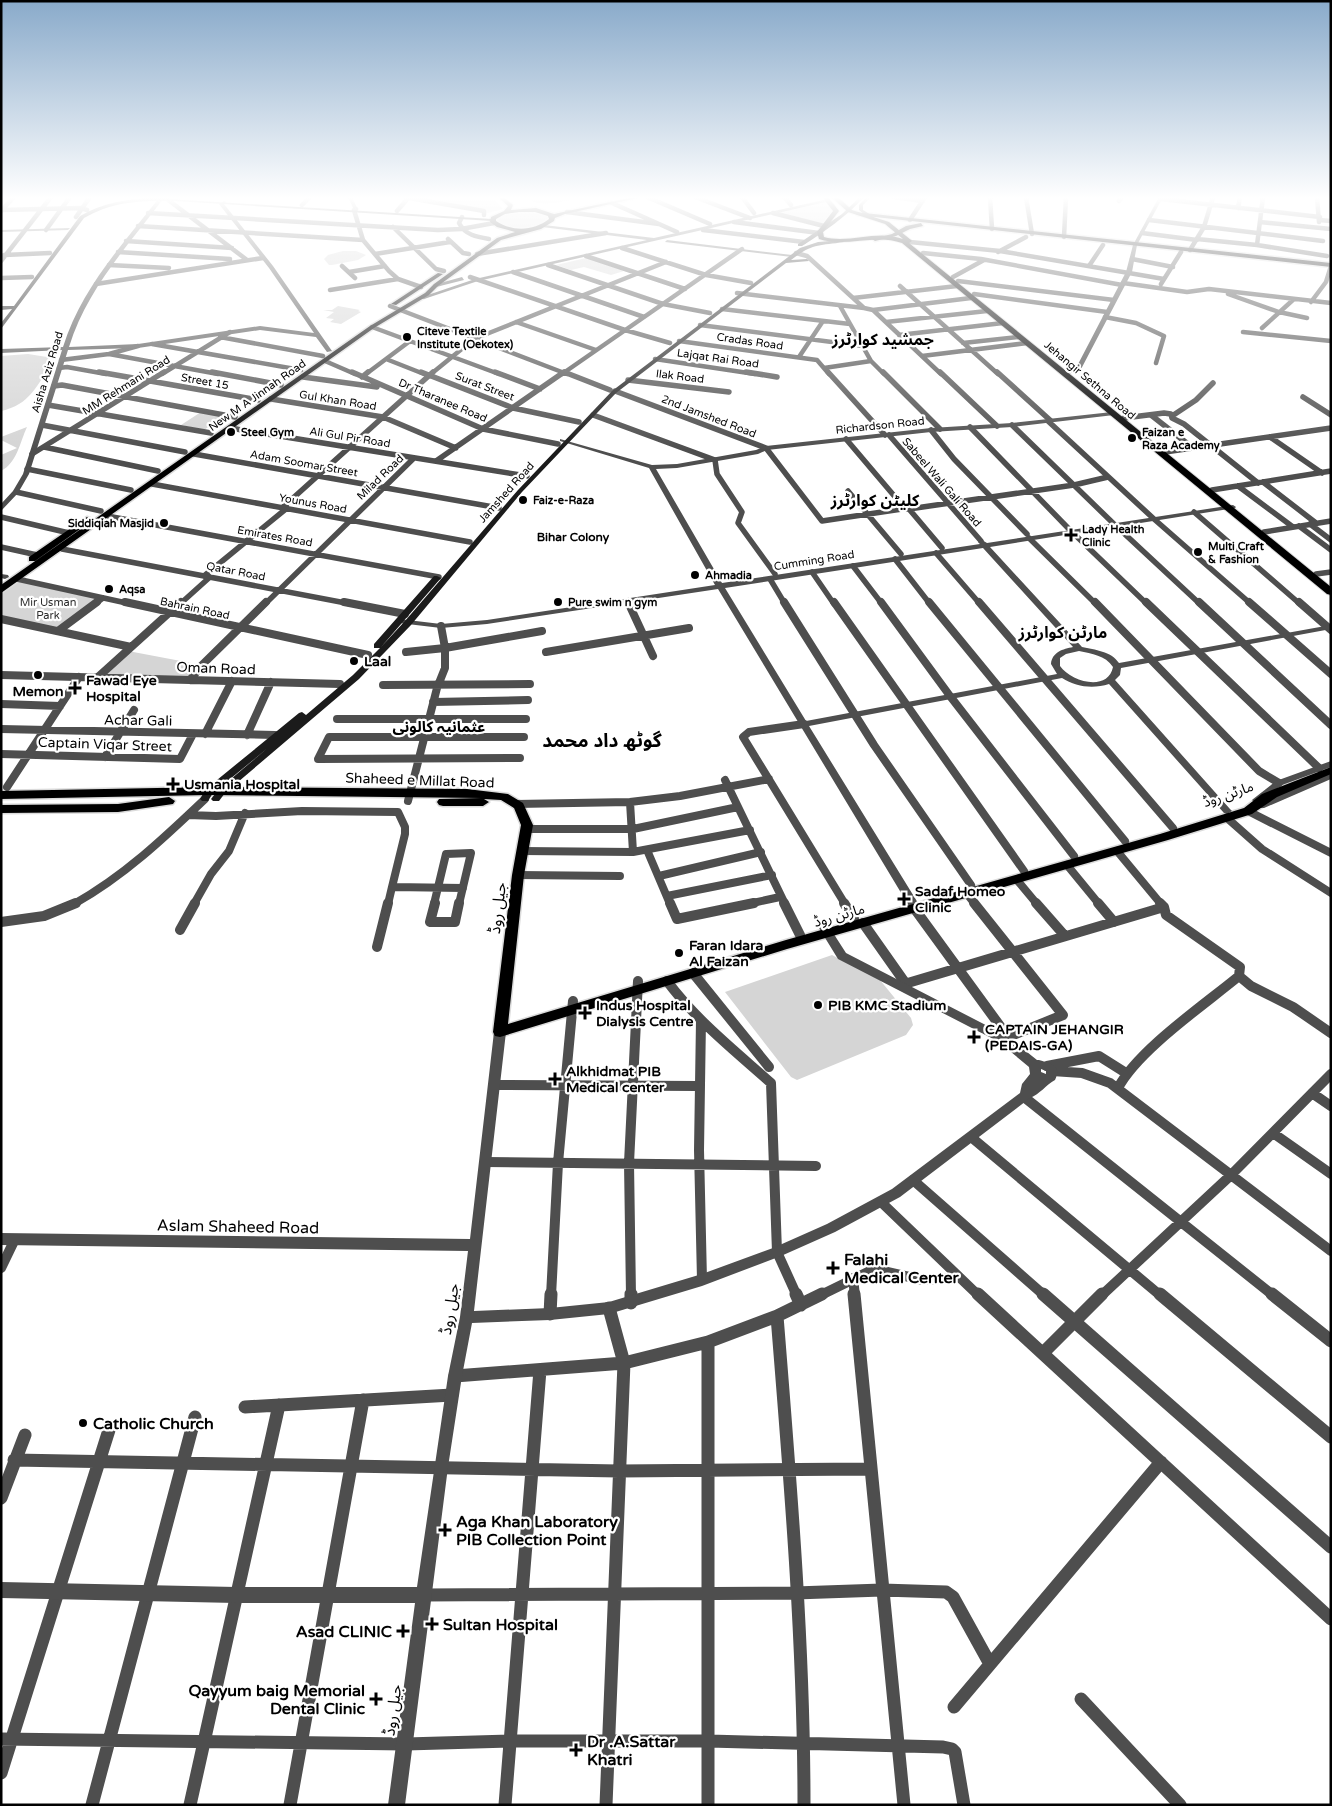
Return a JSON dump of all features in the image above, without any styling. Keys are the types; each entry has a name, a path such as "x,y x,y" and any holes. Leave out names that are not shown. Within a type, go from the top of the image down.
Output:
{"highway":[{"name":"Jehangir Sethna Road","path":"956,282 1212,490 1331,592"},
{"name":"Jehangir Sethna Road","path":"973,296 987,311 1112,414 1331,586"}],"main road":[{"path":"1,320 15,306 29,281"},
{"path":"1,327 34,281"},
{"name":"New M A Jinnah Road","path":"3,578 69,533 152,484 271,399 390,306 429,281"},
{"name":"New M A Jinnah Road","path":"325,356 422,298 432,291 440,281"},
{"name":"Jamshed Road","path":"212,795 337,694 520,491 579,422 670,343 757,281"},
{"name":"Jamshed Road","path":"212,795 275,736 340,684 405,619 438,576 470,542 526,476 593,414 613,391 722,309 750,283"},
{"path":"1,307 15,306"},
{"name":"New M A Jinnah Road","path":"1,590 62,549 131,490 281,384 302,373"},
{"path":"1276,788 1331,770"},
{"name":"مارٹن روڈ","path":"638,986 667,981 825,931 1071,861 1227,814 1258,800 1276,788"},
{"name":"مارٹن روڈ","path":"1121,846 1173,828 1227,814 1248,811 1276,788"},
{"path":"5,791 172,797"},
{"name":"Shaheed e Millat Road","path":"409,797 476,794 504,798 516,804"},
{"name":"Shaheed e Millat Road","path":"172,797 212,795 409,797 496,802 525,823"},
{"path":"1,802 172,797"},
{"path":"1,809 118,808 172,797"},
{"path":"516,804 519,806 525,823"},
{"name":"جیل روڈ","path":"501,1028 525,823"},
{"name":"مارٹن روڈ","path":"501,1028 800,935 825,931"}],"street":[{"name":"Aisha Aziz Road","path":"1,509 16,492 27,469 73,324 98,281"},
{"path":"96,284 113,281"},
{"path":"279,281 317,335 325,356"},
{"path":"330,290 384,281"},
{"path":"405,281 421,287"},
{"path":"436,285 452,281"},
{"path":"422,298 473,281"},
{"path":"481,281 625,330 670,343"},
{"path":"540,281 644,317"},
{"path":"597,281 663,304 710,313"},
{"path":"98,677 450,356 474,339 618,281"},
{"path":"660,281 685,289"},
{"path":"436,461 697,281"},
{"path":"741,281 750,283"},
{"path":"834,281 864,308"},
{"path":"1106,281 1187,292 1209,289 1331,303"},
{"path":"1069,373 1077,371 1124,281"},
{"path":"1159,288 1163,281"},
{"path":"1311,302 1326,281"},
{"path":"853,298 907,292 956,282 1114,300"},
{"path":"900,286 1152,517 1331,674"},
{"path":"1227,292 1279,312 1306,318"},
{"path":"740,293 873,310 973,296 1106,315 1136,323 1164,336 1156,363"},
{"path":"1262,328 1294,299"},
{"name":"2nd Jamshed Road","path":"390,306 766,448 822,522 868,514"},
{"path":"840,306 872,361 940,429"},
{"path":"722,309 850,324"},
{"path":"873,310 996,426"},
{"path":"886,322 987,311"},
{"path":"799,357 823,321"},
{"path":"516,322 596,350"},
{"path":"899,335 1003,324"},
{"path":"700,325 863,346"},
{"path":"372,327 540,390"},
{"path":"1,351 138,346 260,328 317,335"},
{"name":"MM Rehmani Road","path":"32,454 230,332"},
{"path":"1244,332 1331,341"},
{"name":"Dr Tharanee Road","path":"213,335 325,356 362,377 483,429 562,441 652,468"},
{"path":"963,343 1019,336"},
{"path":"362,377 410,341"},
{"name":"Cradas Road","path":"679,341 817,360"},
{"path":"922,356 1027,343"},
{"path":"152,344 390,389"},
{"path":"61,360 109,354 138,346"},
{"path":"109,354 281,384"},
{"name":"Surat Street","path":"386,359 513,408 579,422"},
{"name":"Lajqat Rai Road","path":"655,359 777,376"},
{"name":"Sabeel Wali Gali Road","path":"817,360 983,543"},
{"path":"824,368 872,361"},
{"name":"Street 15","path":"59,368 258,400"},
{"name":"Ilak Road","path":"628,380 729,392"},
{"path":"1172,416 1196,400 1213,383"},
{"path":"54,386 62,385 235,416"},
{"path":"1303,397 1331,415"},
{"name":"Gul Khan Road","path":"271,399 383,418 456,448"},
{"path":"48,405 211,434"},
{"path":"1124,418 1167,412 1172,418 1184,424 1210,446 1260,482 1331,540"},
{"path":"593,414 715,460 717,474 742,512 738,523 772,576 808,643 969,890 1012,952 1063,1016 1006,1038"},
{"name":"Richardson Road","path":"652,468 715,460 758,452 766,448 940,429 1012,425 1112,414"},
{"path":"1151,415 1193,448"},
{"path":"42,425 185,452"},
{"path":"1012,425 1113,523 1331,725"},
{"path":"970,427 1070,530 1319,768"},
{"name":"Ali Gul Pir Road","path":"230,428 526,476"},
{"path":"1165,452 1331,428"},
{"path":"931,430 954,459 1028,536 1276,788 1331,764"},
{"path":"1270,437 1322,473"},
{"path":"846,439 896,498 896,501 906,509 1045,678 1173,828"},
{"path":"44,447 158,471"},
{"name":"Adam Soomar Street","path":"194,454 499,508"},
{"name":"Milad Road","path":"190,680 240,628 414,458"},
{"path":"652,468 719,584 913,906 1006,1038"},
{"path":"27,469 131,490"},
{"path":"1212,490 1331,471"},
{"path":"868,514 1074,485 1108,477"},
{"name":"Younus Road","path":"152,484 470,542"},
{"path":"1238,486 1331,550"},
{"path":"848,491 868,514 926,600 999,687 1121,846 1164,907 1166,915 1240,967 1240,976 1251,986 1293,1007 1331,1033"},
{"name":"Emirates Road","path":"16,492 104,513 438,576"},
{"name":"Cumming Road","path":"1152,517 1194,512 1228,505"},
{"name":"Cumming Road","path":"405,619 439,622 468,620 898,557 1228,505"},
{"path":"1194,512 1330,628"},
{"path":"1,517 69,533"},
{"path":"1264,532 1331,521"},
{"path":"983,543 1079,649"},
{"path":"1,548 37,555"},
{"name":"Qatar Road","path":"62,549 279,590 405,619"},
{"name":"Cumming Road","path":"772,576 853,566 898,557"},
{"path":"853,566 907,636 1114,922"},
{"path":"812,572 956,771 1020,875 1065,936"},
{"path":"1316,574 1331,572"},
{"name":"Bahrain Road","path":"17,580 368,655"},
{"name":"Cumming Road","path":"405,619 441,626 504,620 627,601 719,584"},
{"path":"58,632 103,598"},
{"path":"627,601 653,656"},
{"path":"1,619 132,647"},
{"path":"409,797 433,702 446,668 441,626"},
{"path":"546,652 688,628"},
{"path":"1118,666 1330,628"},
{"path":"406,652 445,648 542,631"},
{"path":"1079,649 1099,652 1114,661 1118,666 1118,672 1111,681 1102,684 1081,683 1062,674 1057,669 1055,663 1057,657 1062,653 1079,649"},
{"path":"904,984 859,921 743,736 749,732 804,724 1062,674"},
{"name":"Oman Road","path":"1,675 340,684"},
{"path":"5,791 79,677"},
{"path":"205,734 232,681"},
{"path":"1111,681 1227,814 1262,849 1331,893"},
{"path":"247,735 271,682"},
{"path":"383,686 530,684"},
{"path":"433,702 528,700"},
{"path":"1,704 60,706"},
{"path":"105,756 134,710"},
{"path":"337,719 526,718"},
{"name":"Achar Gali","path":"1,729 275,736"},
{"name":"Captain Viqar Street","path":"1,754 180,759 193,734"},
{"path":"520,758 318,759 328,737 524,737"},
{"path":"1248,811 1331,775"},
{"path":"516,804 630,802 727,784 769,780"},
{"path":"727,784 800,935"},
{"path":"1,922 50,915 80,900 127,870 212,795"},
{"path":"630,802 633,852"},
{"path":"525,823 633,829 738,807"},
{"path":"188,815 216,816 302,811 398,812 405,827 405,834 377,947"},
{"path":"1248,811 1331,853"},
{"path":"180,930 211,874 229,850 245,813"},
{"path":"522,851 633,852 750,830"},
{"path":"647,850 677,919 780,897"},
{"path":"659,876 761,852"},
{"path":"471,853 455,922 430,922 437,887 446,854 471,853"},
{"path":"518,875 620,876"},
{"path":"667,896 772,875"},
{"path":"392,887 463,888"},
{"path":"904,984 1164,907"},
{"path":"825,931 842,956 904,984 1006,1038 1044,1071 1077,1071 1098,1078 1118,1088 1125,1096 1331,1251"},
{"path":"693,973 769,1067"},
{"path":"1118,1088 1126,1073 1168,1034 1240,976"},
{"path":"667,981 682,1002 771,1083 777,1252 801,1305"},
{"path":"631,1303 628,1164 638,986"},
{"path":"550,1314 558,1163 573,1006"},
{"path":"701,1020 697,1164 702,1280"},
{"name":"جیل روڈ","path":"396,1805 406,1744 441,1466 455,1376 467,1317 501,1028"},
{"path":"467,1317 550,1314 609,1308 631,1303 702,1280 777,1252 882,1202 1025,1096 1031,1094 1044,1071 1099,1056 1126,1073"},
{"path":"1043,1353 1073,1321 1230,1176 1331,1074"},
{"path":"494,1085 698,1086"},
{"path":"1312,1093 1331,1106"},
{"path":"1025,1096 1331,1341"},
{"path":"1273,1133 1331,1174"},
{"path":"971,1137 1331,1437"},
{"path":"485,1162 816,1166"},
{"path":"913,1180 1331,1547"},
{"path":"882,1202 1331,1619"},
{"name":"Aslam Shaheed Road","path":"1,1239 475,1245"},
{"path":"1,1268 15,1239"},
{"path":"455,1376 624,1363 708,1342 777,1316 874,1269 923,1280 960,1276"},
{"path":"853,1278 904,1805"},
{"path":"606,1805 624,1363 609,1308"},
{"path":"777,1316 789,1470 804,1744 804,1805"},
{"path":"708,1342 708,1805"},
{"path":"505,1805 540,1370"},
{"path":"245,1407 452,1395"},
{"path":"290,1805 364,1400"},
{"path":"190,1805 279,1405"},
{"path":"92,1805 195,1417"},
{"path":"1,1773 7,1739 58,1590 109,1430"},
{"path":"1,1498 25,1435"},
{"path":"14,1460 441,1466 619,1471 870,1469"},
{"path":"954,1707 1161,1462"},
{"path":"1,1590 236,1595 522,1595 795,1594 928,1590 950,1594 990,1664"},
{"path":"1081,1699 1180,1805"},
{"path":"7,1739 406,1744 510,1741 709,1741 952,1749 955,1752 964,1805"}],"green space":[{"path":"338,306 360,310 358,311 361,312 341,324 330,322 334,319 326,318 334,312 323,310 332,310"},
{"path":"28,354 47,357 52,363 26,399 11,408 1,411 1,356"},
{"path":"201,412 224,416 204,430 181,425"},
{"path":"27,427 14,458 1,471 1,462 3,461 1,460 1,455 17,448 1,440 1,437"},
{"name":"Mir Usman Park","path":"17,579 103,598 58,631 1,619 1,590"},
{"path":"128,651 202,665 190,680 98,677"},
{"name":"PIB KMC Stadium","path":"832,955 880,980 911,1018 913,1025 906,1035 797,1080 791,1077 725,992"}],"place":[{"name":"Citeve Textile Institute (Oekotex)","path":"407,337"},
{"name":"Steel Gym","path":"231,432"},
{"name":"Faizan e Raza Academy","path":"1132,438"},
{"name":"Faiz-e-Raza","path":"523,500"},
{"name":"Siddiqiah Masjid","path":"164,523"},
{"name":"Lady Health Clinic","path":"1071,535"},
{"name":"Multi Craft & Fashion","path":"1198,552"},
{"name":"Ahmadia","path":"695,575"},
{"name":"Aqsa","path":"109,589"},
{"name":"Pure swim n gym","path":"558,602"},
{"name":"Laal","path":"354,661"},
{"name":"Memon","path":"38,675"},
{"name":"Fawad Eye Hospital","path":"75,688"},
{"name":"Usmania Hospital","path":"173,784"},
{"name":"Sadaf Homeo Clinic","path":"904,899"},
{"name":"Faran Idara Al Faizan","path":"679,953"},
{"name":"PIB KMC Stadium","path":"818,1005"},
{"name":"Indus Hospital Dialysis Centre","path":"585,1013"},
{"name":"CAPTAIN JEHANGIR (PEDAIS-GA)","path":"974,1037"},
{"name":"Alkhidmat PIB Medical center","path":"555,1079"},
{"name":"Falahi Medical Center","path":"833,1268"},
{"name":"Catholic Church","path":"83,1423"},
{"name":"Aga Khan Laboratory PIB Collection Point","path":"445,1530"},
{"name":"Sultan Hospital","path":"432,1624"},
{"name":"Asad CLINIC","path":"403,1631"},
{"name":"Qayyum baig Memorial Dental Clinic","path":"376,1699"},
{"name":"Dr .A.Sattar Khatri","path":"576,1750"}],"district":[{"name":"جمشید کوارٹرز","path":"883,339"},
{"name":"کلیٹن کوارٹرز","path":"875,500"},
{"name":"Bihar Colony","path":"573,537"},
{"name":"مارٹن کوارٹرز","path":"1063,632"},
{"name":"عثمانیہ کالونی","path":"439,727"},
{"name":"گوٹھ داد محمد","path":"602,740"}]}
